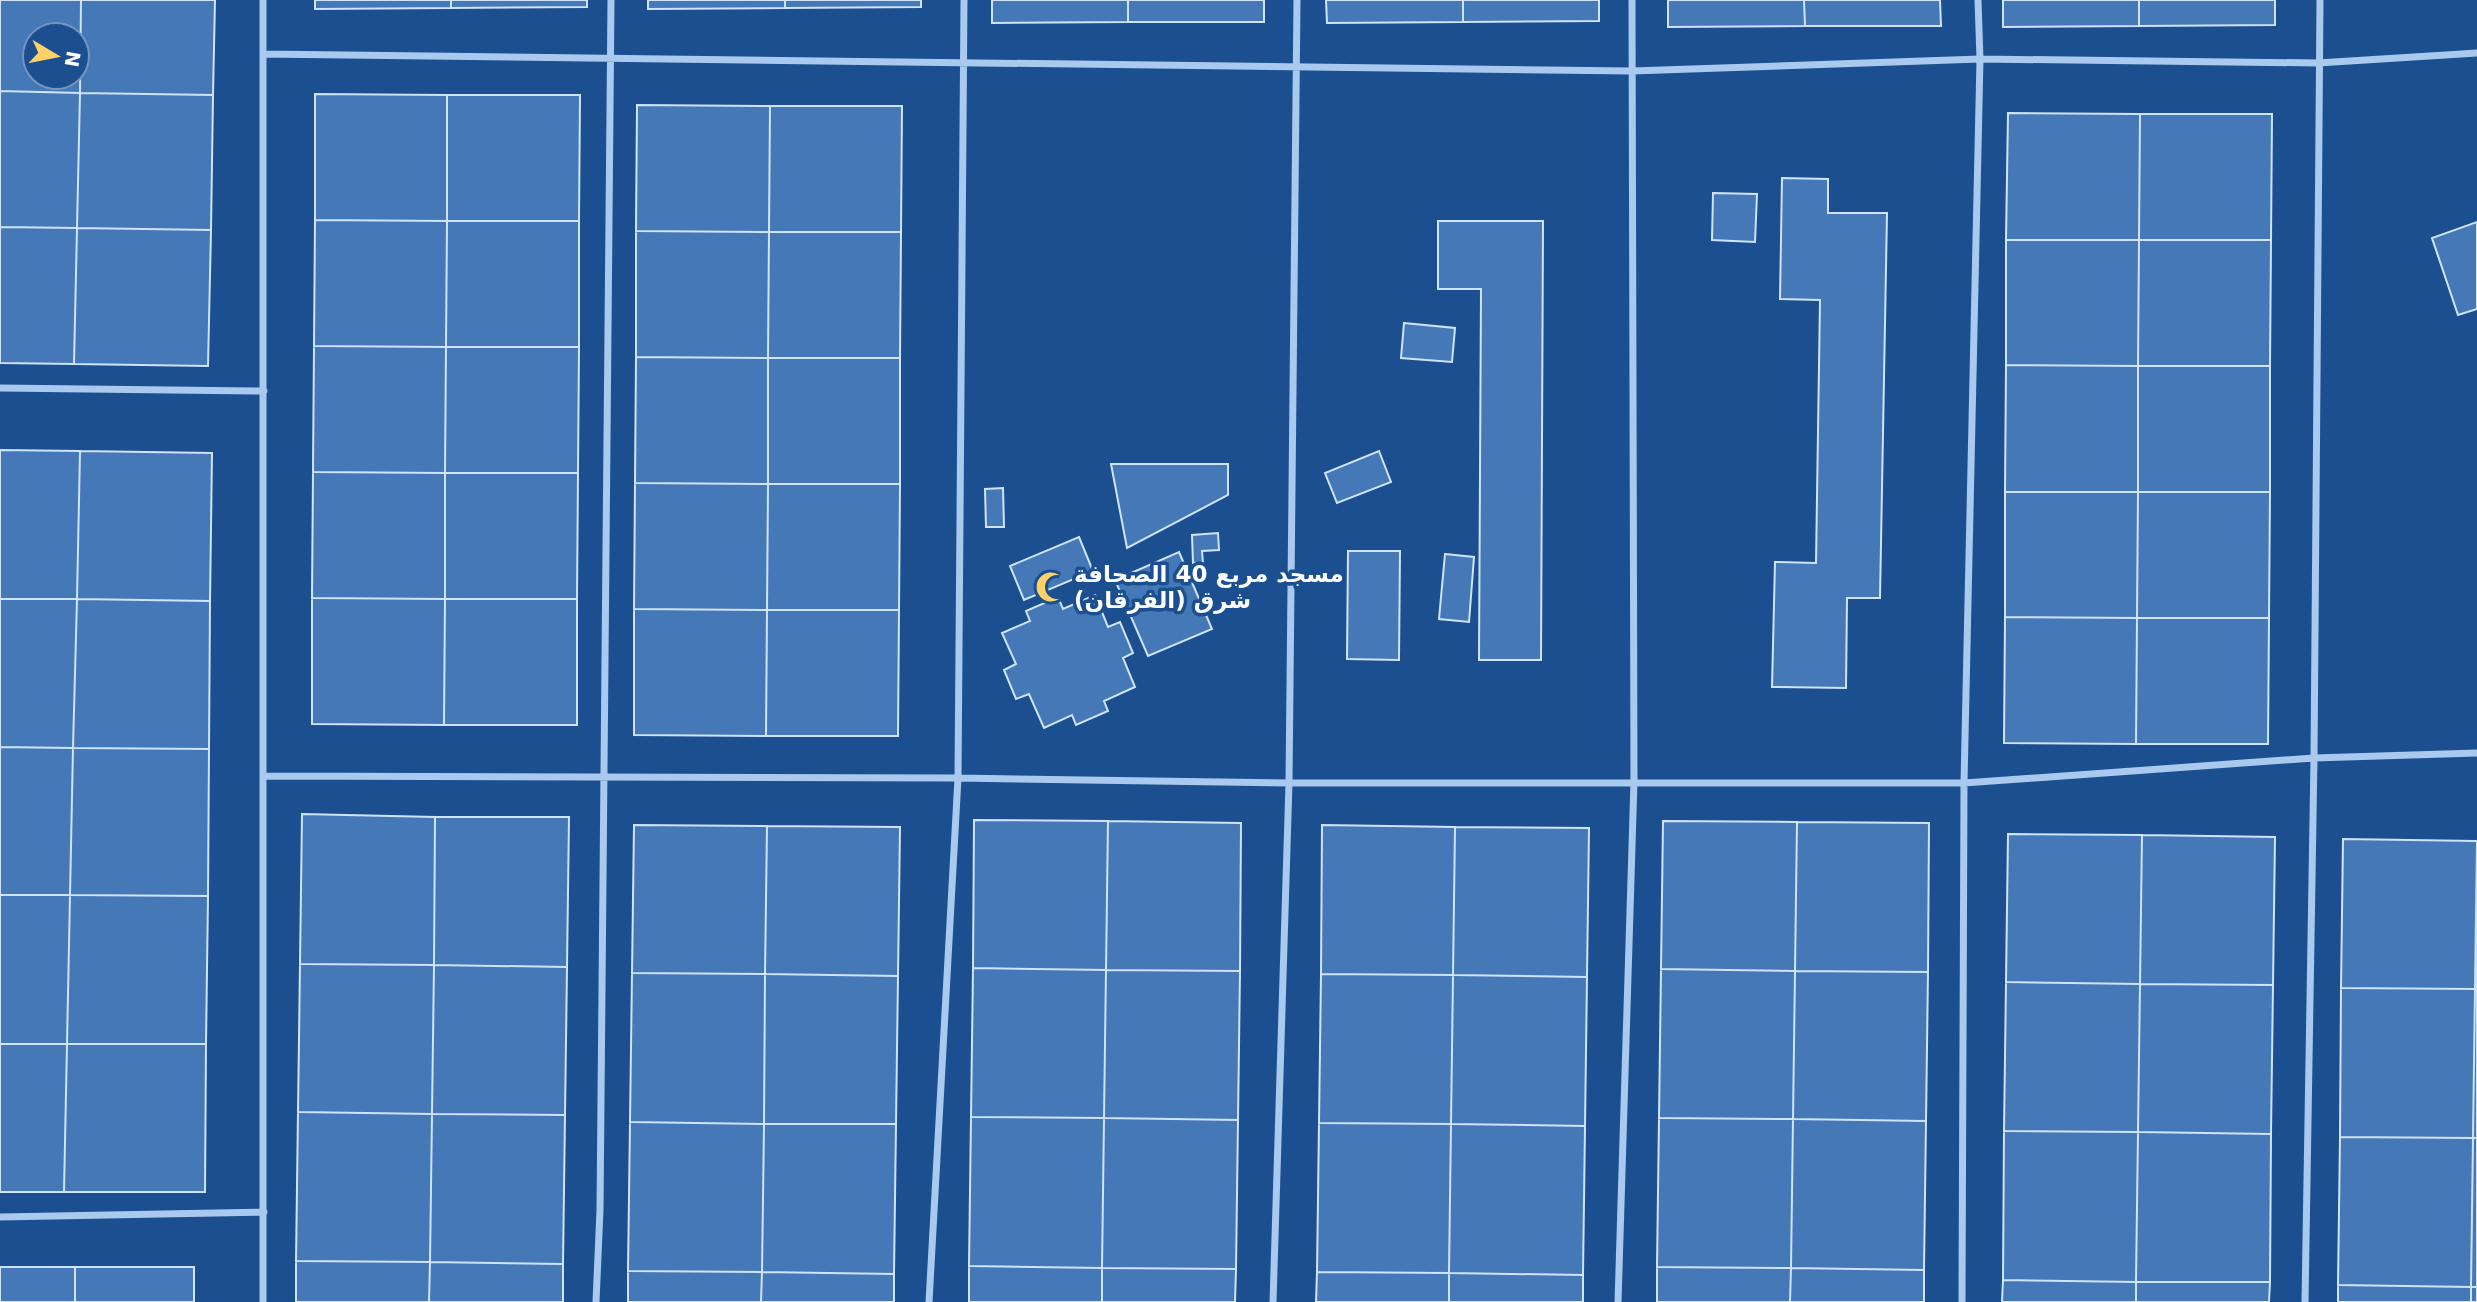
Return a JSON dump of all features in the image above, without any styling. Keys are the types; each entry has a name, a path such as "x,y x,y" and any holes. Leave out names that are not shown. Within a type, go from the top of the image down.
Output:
{"street":[{"path":"263,0 263,1302"},
{"path":"596,1302 600,1210 611,0"},
{"path":"929,1302 958,778 964,0"},
{"path":"1273,1302 1289,783 1297,0"},
{"path":"1618,1302 1634,781 1632,0"},
{"path":"1962,1302 1964,783 1980,59 1978,0"},
{"path":"2305,1302 2314,758 2320,0"},
{"path":"264,54 1632,71 1980,59 2318,63 2477,53"},
{"path":"0,388 264,391"},
{"path":"264,776 958,778 1289,783 1964,783 2314,758 2477,753"},
{"path":"0,1217 264,1212"}],"building":[{"path":"0,0 81,0 81,21 21,21 21,91 80,93 0,91"},
{"path":"81,0 215,0 213,95 80,93 91,91 91,21 81,21"},
{"path":"315,0 451,0 451,8 315,9"},
{"path":"451,0 587,0 587,7 451,8"},
{"path":"648,0 785,0 785,8 648,9"},
{"path":"785,0 921,0 921,7 785,8"},
{"path":"992,0 1128,0 1128,22 992,23"},
{"path":"1128,0 1264,0 1264,22 1128,22"},
{"path":"1326,0 1463,0 1463,22 1327,23"},
{"path":"1463,0 1599,0 1599,21 1463,22"},
{"path":"1668,0 1804,0 1805,26 1668,27"},
{"path":"1804,0 1940,0 1941,26 1805,26"},
{"path":"2003,0 2139,0 2139,26 2003,27"},
{"path":"2139,0 2275,0 2275,25 2139,26"},
{"path":"0,91 80,93 77,228 0,227"},
{"path":"80,93 213,95 211,230 77,228"},
{"path":"315,94 447,95 447,221 315,220"},
{"path":"447,95 580,95 579,221 447,221"},
{"path":"637,105 770,106 769,232 636,231"},
{"path":"770,106 902,106 901,232 769,232"},
{"path":"2008,113 2140,114 2139,240 2006,240"},
{"path":"2140,114 2272,114 2271,240 2139,240"},
{"path":"1782,178 1828,179 1828,213 1887,213 1880,598 1847,598 1846,688 1772,687 1775,562 1816,563 1820,300 1780,299"},
{"path":"1713,193 1757,194 1755,242 1712,240"},
{"path":"315,220 447,221 446,347 314,346"},
{"path":"447,221 579,221 579,347 446,347"},
{"path":"1438,221 1543,221 1541,660 1479,660 1481,289 1438,289"},
{"path":"2477,222 2477,309 2458,315 2432,238"},
{"path":"0,227 77,228 74,364 0,363"},
{"path":"77,228 211,230 208,366 74,364"},
{"path":"636,231 769,232 768,358 636,357"},
{"path":"769,232 901,232 900,358 768,358"},
{"path":"2006,240 2139,240 2138,366 2006,365"},
{"path":"2139,240 2271,240 2270,366 2138,366"},
{"path":"1404,323 1455,328 1452,362 1401,358"},
{"path":"314,346 446,347 445,473 313,472"},
{"path":"446,347 579,347 578,473 445,473"},
{"path":"636,357 768,358 768,484 635,483"},
{"path":"768,358 900,358 900,484 768,484"},
{"path":"2006,365 2138,366 2138,492 2005,492"},
{"path":"2138,366 2270,366 2270,492 2138,492"},
{"path":"0,450 80,451 77,599 0,599"},
{"path":"80,451 212,453 210,601 77,599"},
{"path":"1379,451 1391,482 1337,503 1325,473"},
{"path":"1111,464 1228,464 1228,495 1127,548"},
{"path":"313,472 445,473 445,599 312,598"},
{"path":"445,473 578,473 577,599 445,599"},
{"path":"635,483 768,484 767,610 634,609"},
{"path":"768,484 900,484 899,610 767,610"},
{"path":"1003,488 1004,527 986,527 985,489"},
{"path":"2005,492 2138,492 2137,618 2005,617"},
{"path":"2138,492 2270,492 2269,618 2137,618"},
{"path":"1218,533 1219,550 1202,551 1203,563 1193,563 1192,535"},
{"path":"1079,537 1093,571 1024,600 1010,566"},
{"path":"1348,551 1400,551 1399,660 1347,659"},
{"path":"1179,552 1212,629 1148,656 1115,580"},
{"path":"1445,554 1474,557 1469,622 1439,619"},
{"path":"1095,595 1108,627 1120,622 1133,653 1123,658 1135,687 1104,701 1108,711 1076,725 1072,715 1044,728 1029,694 1016,699 1004,670 1016,664 1002,633 1030,621 1026,611 1058,597 1063,609"},
{"path":"312,598 445,599 444,725 312,724"},
{"path":"0,599 77,599 73,748 0,747"},
{"path":"77,599 210,601 209,749 73,748"},
{"path":"445,599 577,599 577,725 444,725"},
{"path":"634,609 767,610 766,736 634,735"},
{"path":"767,610 899,610 898,736 766,736"},
{"path":"2005,617 2137,618 2136,744 2004,743"},
{"path":"2137,618 2269,618 2268,744 2136,744"},
{"path":"0,747 73,748 70,895 0,895"},
{"path":"73,748 209,749 208,896 70,895"},
{"path":"302,814 435,817 434,965 300,964"},
{"path":"435,817 569,817 567,967 434,965"},
{"path":"974,820 1108,821 1106,970 973,968"},
{"path":"1108,821 1241,823 1240,971 1106,970"},
{"path":"1663,821 1797,822 1795,971 1661,969"},
{"path":"1797,822 1929,823 1928,972 1795,971"},
{"path":"634,825 767,826 765,974 632,973"},
{"path":"1322,825 1455,827 1453,975 1321,974"},
{"path":"767,826 900,827 898,976 765,974"},
{"path":"1455,827 1589,828 1587,977 1453,975"},
{"path":"2008,834 2142,835 2140,984 2006,982"},
{"path":"2142,835 2275,837 2273,985 2140,984"},
{"path":"2343,839 2477,841 2475,989 2341,988"},
{"path":"2477,841 2477,989 2475,989"},
{"path":"0,895 70,895 67,1044 0,1044"},
{"path":"70,895 208,896 206,1044 67,1044"},
{"path":"300,964 434,965 432,1114 298,1112"},
{"path":"434,965 567,967 565,1115 432,1114"},
{"path":"973,968 1106,970 1104,1118 971,1117"},
{"path":"1661,969 1795,971 1793,1119 1659,1118"},
{"path":"1106,970 1240,971 1238,1120 1104,1118"},
{"path":"1795,971 1928,972 1926,1121 1793,1119"},
{"path":"632,973 765,974 764,1124 630,1122"},
{"path":"765,974 898,976 896,1124 764,1124"},
{"path":"1321,974 1453,975 1451,1124 1319,1123"},
{"path":"1453,975 1587,977 1585,1126 1451,1124"},
{"path":"2006,982 2140,984 2138,1132 2004,1131"},
{"path":"2140,984 2273,985 2271,1134 2138,1132"},
{"path":"2341,988 2475,989 2473,1138 2340,1137"},
{"path":"2475,989 2477,1138 2473,1138"},
{"path":"0,1044 67,1044 64,1192 0,1192"},
{"path":"67,1044 206,1044 205,1192 64,1192"},
{"path":"298,1112 432,1114 430,1262 296,1261"},
{"path":"432,1114 565,1115 563,1264 430,1262"},
{"path":"971,1117 1104,1118 1102,1268 969,1266"},
{"path":"1104,1118 1238,1120 1236,1269 1102,1268"},
{"path":"1659,1118 1793,1119 1791,1268 1657,1267"},
{"path":"1793,1119 1926,1121 1924,1270 1791,1268"},
{"path":"630,1122 764,1124 762,1272 628,1271"},
{"path":"1319,1123 1451,1124 1449,1273 1317,1272"},
{"path":"764,1124 896,1124 894,1274 762,1272"},
{"path":"1451,1124 1585,1126 1583,1275 1449,1273"},
{"path":"2004,1131 2138,1132 2136,1282 2003,1280"},
{"path":"2138,1132 2271,1134 2270,1282 2136,1282"},
{"path":"2340,1137 2473,1138 2471,1287 2338,1285"},
{"path":"2473,1138 2477,1138 2477,1287 2471,1287"},
{"path":"296,1261 430,1262 429,1302 296,1302"},
{"path":"430,1262 563,1264 563,1302 429,1302"},
{"path":"969,1266 1102,1268 1102,1302 969,1302"},
{"path":"0,1267 75,1267 75,1302 0,1302"},
{"path":"75,1267 194,1267 194,1302 75,1302"},
{"path":"1657,1267 1791,1268 1790,1302 1657,1302"},
{"path":"1102,1268 1236,1269 1235,1302 1102,1302"},
{"path":"1791,1268 1924,1270 1924,1302 1790,1302"},
{"path":"628,1271 762,1272 761,1302 628,1302"},
{"path":"762,1272 894,1274 894,1302 761,1302"},
{"path":"1317,1272 1449,1273 1449,1302 1316,1302"},
{"path":"1449,1273 1583,1275 1583,1302 1449,1302"},
{"path":"2003,1280 2136,1282 2136,1302 2002,1302"},
{"path":"2136,1282 2270,1282 2269,1302 2136,1302"},
{"path":"2338,1285 2471,1287 2471,1302 2338,1302"},
{"path":"2471,1287 2477,1287 2477,1302 2471,1302"}],"place":[{"name":"مسجد مربع 40 الصحافة شرق (الفرقان)","path":"1051,587"}]}
